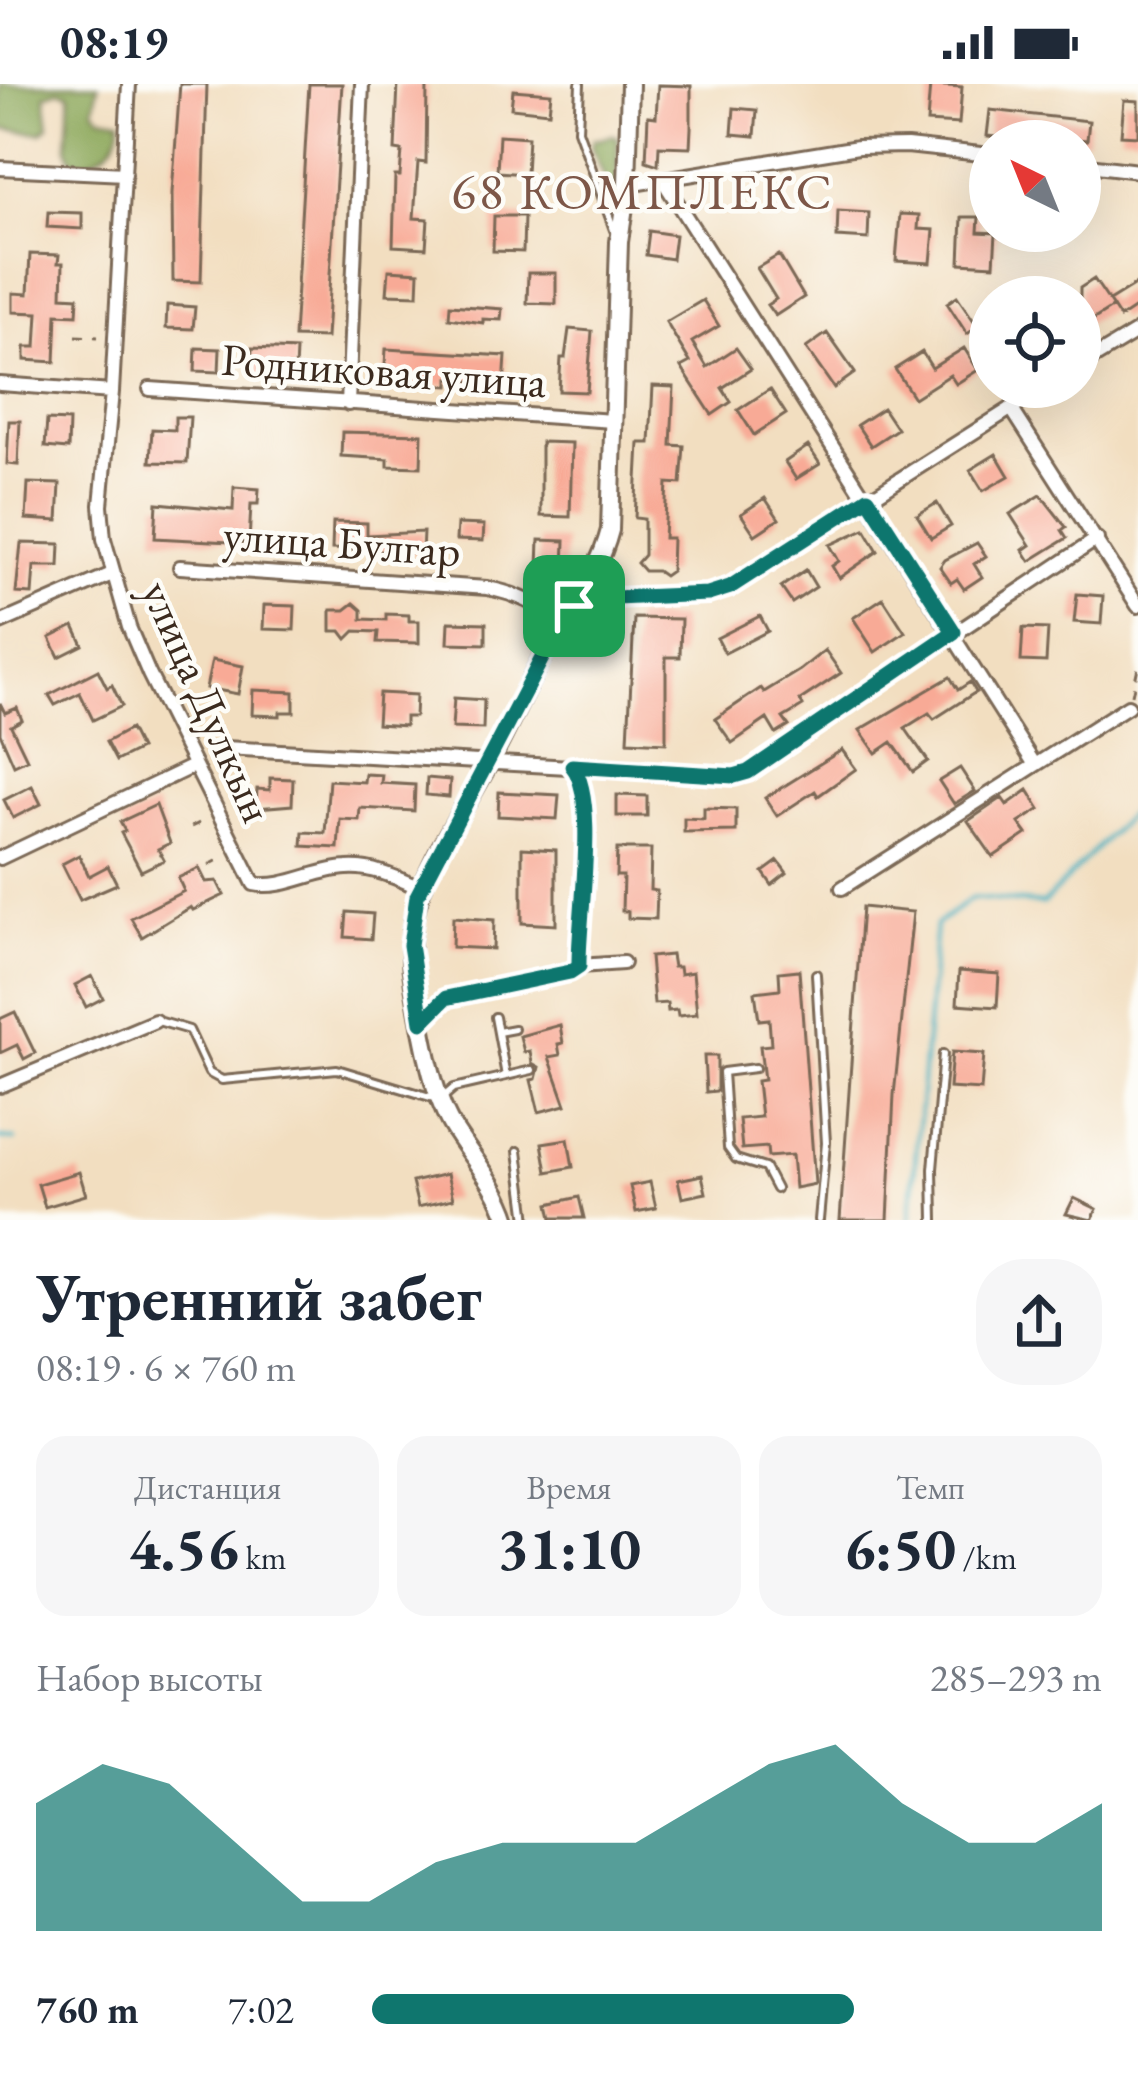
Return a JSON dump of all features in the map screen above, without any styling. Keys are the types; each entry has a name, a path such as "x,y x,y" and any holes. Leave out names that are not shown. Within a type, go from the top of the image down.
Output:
{"street":[{"name":"улица Дулкын","path":"130,84 101,505 112,574 148,674 254,884 266,886 325,871 362,868 420,888"},
{"path":"348,404 362,84"},
{"path":"508,1220 491,1178 452,1125 440,1100 410,945 420,888 603,557 610,530 619,242 627,185 630,84"},
{"path":"627,185 858,147 969,153"},
{"path":"1101,167 1138,171"},
{"path":"0,168 125,174"},
{"path":"662,179 1035,765"},
{"path":"1101,353 1138,331"},
{"path":"0,384 112,392"},
{"name":"Родниковая улица","path":"150,389 613,421"},
{"path":"574,606 615,598 708,594 730,587 1011,408 1138,606"},
{"path":"225,748 734,776 748,772 1096,539"},
{"name":"улица Булгар","path":"180,567 488,588 536,603 562,624"},
{"path":"0,623 112,574"},
{"path":"842,888 1128,706"},
{"path":"0,858 194,766"},
{"path":"572,766 580,776 583,807 579,966 623,964"},
{"path":"0,1086 155,1021"}],"lane":[{"path":"580,84 578,130 619,242"},
{"path":"816,974 826,1143 819,1220"},
{"path":"495,1016 506,1076"},
{"path":"155,1021 189,1030 208,1072 223,1081 337,1070 440,1100 454,1088 532,1070"},
{"path":"498,1032 514,1029"},
{"path":"934,1220 934,1151 943,1054"},
{"path":"754,1069 722,1072 728,1148 736,1159 765,1168 776,1189"},
{"path":"518,1150 527,1220"}],"path":[{"path":"76,336 115,338"},
{"path":"1128,706 1138,668"},
{"path":"191,827 217,814"},
{"path":"209,865 236,851"},
{"path":"422,1022 446,998 570,972 579,966"}],"green space":[{"path":"0,84 99,84 94,109 100,116 120,119 118,135 111,147 92,160 84,164 71,159 67,147 70,94 59,90 45,95 49,126 41,133 1,129"},
{"path":"618,138 617,184 609,189 591,146 594,139"}],"building":[{"path":"180,84 207,84 201,282 173,281 172,193"},
{"path":"309,84 342,84 326,338 294,337"},
{"path":"398,84 427,84 426,163 418,162 414,218 428,219 426,248 393,246 395,176 400,176 402,151 395,150"},
{"path":"658,85 691,86 691,128 690,147 659,146 658,165 646,161 648,116 656,117"},
{"path":"930,85 962,87 959,124 927,122"},
{"path":"513,90 551,93 549,112 511,108"},
{"path":"1124,100 1138,101 1138,136 1121,135"},
{"path":"734,108 757,110 755,136 732,134"},
{"path":"990,110 1080,120 989,120"},
{"path":"499,135 528,137 526,174 497,172"},
{"path":"838,211 869,213 868,239 837,237"},
{"path":"48,212 82,213 82,229 47,227"},
{"path":"900,214 919,215 918,229 934,230 931,263 896,261"},
{"path":"494,216 524,216 523,252 493,251"},
{"path":"962,217 969,217 969,252 995,252 994,265 960,263"},
{"path":"649,231 675,235 672,259 646,255"},
{"path":"30,254 59,255 62,296 78,297 77,315 57,314 55,362 25,360 25,347 36,347 38,313 13,312 13,293 28,294"},
{"path":"779,255 804,297 775,316 767,305 776,299 757,268"},
{"path":"389,270 419,272 418,295 387,294"},
{"path":"528,273 556,273 556,304 527,303"},
{"path":"1138,283 1138,306 1120,318 1109,301"},
{"path":"1101,289 1113,307 1101,315"},
{"path":"957,296 969,314 969,333 967,334 947,303"},
{"path":"703,300 719,326 692,342 707,367 736,348 751,369 722,388 731,402 712,415 681,367 690,362 666,322"},
{"path":"167,305 195,307 193,329 166,328"},
{"path":"450,305 502,309 501,320 483,319 483,323 449,318"},
{"path":"569,329 592,331 587,392 559,391"},
{"path":"827,333 855,373 834,388 806,348"},
{"path":"196,348 220,349 219,372 195,371"},
{"path":"252,348 296,350 295,371 283,371 282,376 251,375"},
{"path":"964,348 969,356 969,376 956,384 950,375 914,398 895,369 922,352 932,368"},
{"path":"386,349 506,356 504,386 449,378 449,386 384,382"},
{"path":"653,386 674,387 671,445 684,446 681,484 667,483 664,538 672,538 671,571 664,576 644,571 637,563 644,555 644,519 635,518 639,443 650,443"},
{"path":"770,389 786,414 754,435 738,410"},
{"path":"883,408 897,429 871,446 857,425"},
{"path":"175,417 190,417 187,463 150,462 152,429 175,430"},
{"path":"47,420 69,421 68,449 45,447"},
{"path":"9,421 20,421 18,465 7,464"},
{"path":"342,432 422,434 421,467 341,456"},
{"path":"541,442 572,443 570,517 541,516"},
{"path":"808,446 820,464 796,479 785,462"},
{"path":"996,454 1009,476 983,491 970,470"},
{"path":"28,483 60,484 58,521 26,519"},
{"path":"234,487 259,489 258,504 251,504 249,543 155,538 157,503 233,510"},
{"path":"1041,495 1066,527 1062,530 1067,538 1030,561 1023,550 1030,545 1010,514"},
{"path":"765,498 779,519 755,535 741,514"},
{"path":"937,503 951,526 931,538 917,515"},
{"path":"333,522 367,523 367,535 423,532 422,553 332,549"},
{"path":"457,524 484,525 483,541 456,540"},
{"path":"865,529 878,551 839,578 832,566 839,561 830,545"},
{"path":"539,540 565,541 564,568 538,567"},
{"path":"21,543 60,544 59,566 34,566 32,594 16,593"},
{"path":"977,543 986,556 974,564 982,577 964,589 957,579 951,583 940,567"},
{"path":"806,570 816,587 792,603 781,587"},
{"path":"1077,594 1103,596 1101,624 1074,622"},
{"path":"883,598 905,632 875,652 853,618"},
{"path":"354,603 362,610 362,619 386,620 386,614 409,615 409,621 419,621 419,643 377,642 378,632 355,631 347,639 341,631 331,631 331,610 345,610"},
{"path":"264,605 295,606 294,630 263,629"},
{"path":"760,616 768,631 725,653 717,638"},
{"path":"634,618 681,619 680,657 666,657 666,743 628,741"},
{"path":"449,622 486,623 486,644 448,643"},
{"path":"74,626 83,645 59,657 50,638"},
{"path":"1023,628 1048,629 1046,662 1021,661"},
{"path":"825,650 841,673 800,700 803,706 783,718 789,726 776,734 767,719 732,743 715,719 761,688 764,692 800,670"},
{"path":"212,660 243,666 238,694 206,688"},
{"path":"98,670 122,706 93,720 80,693 55,705 49,695"},
{"path":"950,677 958,690 970,682 976,692 934,719 929,713 905,728 928,761 913,772 892,742 876,753 860,730"},
{"path":"253,690 294,692 294,712 252,715"},
{"path":"379,693 416,695 415,717 405,717 405,726 377,724"},
{"path":"454,698 484,700 483,729 452,728"},
{"path":"0,703 5,713 17,708 22,720 11,726 27,759 14,765 0,733"},
{"path":"130,729 140,749 116,761 106,742"},
{"path":"842,750 856,769 818,796 815,791 777,816 765,798"},
{"path":"960,768 975,791 954,804 939,781"},
{"path":"365,774 382,775 381,783 415,785 414,811 360,808 359,820 340,819 338,848 302,846 303,832 325,833 329,780 364,782"},
{"path":"270,778 293,779 292,805 256,808 257,789 270,790"},
{"path":"427,778 450,780 449,797 426,795"},
{"path":"32,786 41,804 13,818 4,800"},
{"path":"1028,790 1040,809 1019,823 1027,834 993,857 968,821 1002,798 1007,805"},
{"path":"499,792 559,795 557,819 498,816"},
{"path":"617,795 647,796 647,816 617,816"},
{"path":"156,805 170,843 158,849 164,860 141,871 120,822"},
{"path":"704,808 736,809 736,831 684,832 684,818 704,819"},
{"path":"522,848 556,850 556,925 522,923"},
{"path":"617,849 651,849 650,890 657,891 656,919 628,918 628,911 622,911 623,876 616,876"},
{"path":"79,855 89,876 108,866 117,884 80,900 62,864"},
{"path":"778,861 787,873 772,885 763,872"},
{"path":"199,868 206,882 217,881 224,895 191,907 142,937 131,918 184,891 178,878"},
{"path":"862,907 913,912 894,1095 888,1220 840,1220"},
{"path":"347,912 373,914 371,939 345,937"},
{"path":"453,917 494,920 493,949 452,947"},
{"path":"671,955 680,974 693,972 697,1014 678,1016 677,1010 668,1011 667,1003 654,1004 650,957"},
{"path":"799,970 815,1184 795,1188 792,1155 768,1157 767,1147 742,1149 739,1119 761,1117 760,1046 771,1045 769,1019 759,1020 755,992 780,989 779,972"},
{"path":"959,971 999,974 997,1007 957,1004"},
{"path":"92,976 103,998 86,1007 75,985"},
{"path":"15,1012 35,1053 24,1059 17,1045 0,1053 0,1019"},
{"path":"560,1025 560,1055 549,1057 566,1105 539,1112 531,1080 536,1079 539,1067 532,1063 530,1051 524,1052 520,1036"},
{"path":"952,1052 984,1054 981,1090 949,1088"},
{"path":"704,1056 717,1056 717,1091 706,1092"},
{"path":"568,1139 573,1167 547,1172 542,1143"},
{"path":"79,1172 86,1195 45,1207 38,1184"},
{"path":"447,1174 453,1199 418,1207 412,1182"},
{"path":"702,1175 706,1193 682,1198 678,1180"},
{"path":"650,1182 656,1208 636,1212 630,1186"},
{"path":"579,1197 584,1218 552,1218 549,1204"},
{"path":"1074,1198 1097,1209 1092,1220 1066,1214"}],"waterway":[{"path":"910,1220 936,925 972,898 1043,904 1138,805"},
{"path":"0,1138 15,1140"}],"district":[{"name":"68 КОМПЛЕКС","path":"643,191"}],"route":[{"path":"868,498 954,632 748,772 734,776 572,766 582,786 585,848 579,966 493,991 446,998 422,1022 410,945 417,896 574,606 615,598 708,594 730,587 868,498"}]}
